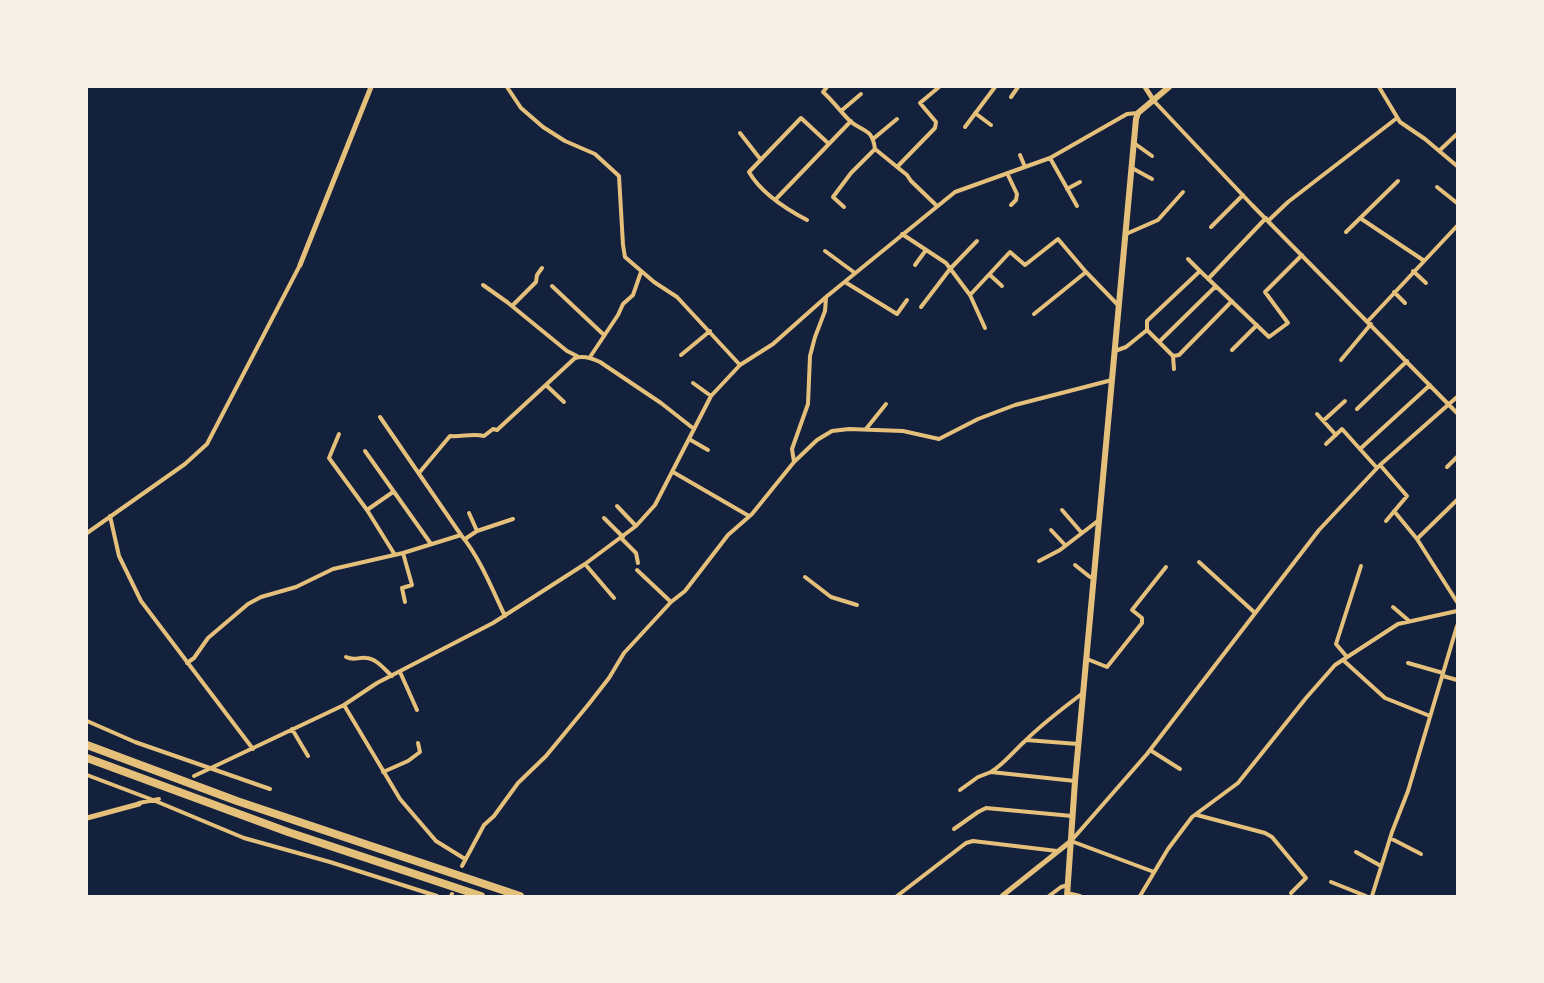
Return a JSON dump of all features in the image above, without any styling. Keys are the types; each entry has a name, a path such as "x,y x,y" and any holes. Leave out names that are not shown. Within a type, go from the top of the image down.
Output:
{"highway":[{"path":"87,745 237,801 520,896"},
{"path":"87,758 288,832 481,896"}],"main road":[{"path":"1067,894 1078,744 1134,143 1138,113 1169,87"}],"street":[{"path":"87,533 186,465 207,444 300,265 371,87"},
{"path":"507,87 521,108 543,127 565,141 595,154 619,176 624,253 627,260 677,297 740,365"},
{"path":"827,87 823,92 851,121 863,127 873,139 875,149 897,166 937,206"},
{"path":"897,166 935,128 936,122 920,103 939,87"},
{"path":"965,127 995,87"},
{"path":"1011,97 1018,87"},
{"path":"1145,87 1154,101 1243,195 1457,413"},
{"path":"1379,87 1397,118 1457,166"},
{"path":"841,111 861,94"},
{"path":"975,113 991,125"},
{"path":"194,776 344,705 392,676 505,616 585,564 622,538 655,505 711,396 740,365 772,344 902,234 964,188 1050,158 1127,114 1138,113"},
{"path":"807,220 785,208 755,183 750,172 801,118 829,144"},
{"path":"1208,279 1267,220 1397,118"},
{"path":"873,139 897,119"},
{"path":"776,199 851,121"},
{"path":"740,133 761,160"},
{"path":"1439,151 1457,134"},
{"path":"1134,143 1152,156"},
{"path":"844,207 833,196 851,173 875,149"},
{"path":"1020,155 1025,167"},
{"path":"1050,158 1077,206"},
{"path":"1131,167 1152,179"},
{"path":"1007,173 1017,194 1016,200 1011,204"},
{"path":"1347,232 1398,181"},
{"path":"1067,189 1080,182"},
{"path":"1437,187 1457,203"},
{"path":"1125,236 1158,220 1183,192"},
{"path":"1211,227 1243,195"},
{"path":"1360,218 1423,260"},
{"path":"1341,360 1394,292 1457,226"},
{"path":"902,234 942,259 951,269 970,295 985,328"},
{"path":"1125,236 1133,236"},
{"path":"970,295 1010,252 1025,265 1058,239 1086,272 1119,305"},
{"path":"921,307 951,269 977,242"},
{"path":"915,265 926,250"},
{"path":"825,251 855,273"},
{"path":"1188,259 1269,337 1288,323 1265,292 1302,255"},
{"path":"512,306 536,282 537,275 542,268"},
{"path":"1174,369 1173,356 1147,330 1147,321 1200,271"},
{"path":"590,357 623,304 633,296 641,272"},
{"path":"1034,314 1086,272"},
{"path":"1413,272 1426,283"},
{"path":"990,275 1002,286"},
{"path":"845,282 897,314 907,300"},
{"path":"483,285 567,351 577,357 590,357 606,366 661,403 694,429"},
{"path":"552,286 604,335"},
{"path":"1160,341 1216,286"},
{"path":"1394,292 1405,303"},
{"path":"794,462 792,449 808,404 810,356 825,311 826,297"},
{"path":"1173,356 1179,355 1232,301"},
{"path":"1232,350 1257,325"},
{"path":"1114,351 1126,347 1147,330"},
{"path":"681,355 710,331"},
{"path":"419,473 450,436 475,434 484,436 493,429 497,430 577,357"},
{"path":"1357,409 1407,361"},
{"path":"462,866 484,825 494,816 518,783 546,756 588,705 609,678 624,653 685,591 728,535 749,516 794,462 817,440 832,431 849,429 903,431 939,439 978,419 1015,405 1112,380"},
{"path":"693,383 711,396"},
{"path":"546,385 564,402"},
{"path":"1360,449 1430,385"},
{"path":"1002,896 1071,841 1150,750 1319,530 1378,466 1457,397"},
{"path":"1323,421 1345,401"},
{"path":"865,430 886,404"},
{"path":"1317,414 1335,435"},
{"path":"380,417 465,539 488,579 505,616"},
{"path":"1326,444 1342,429 1407,496 1386,521"},
{"path":"339,434 329,458 367,510 395,555"},
{"path":"689,439 708,450"},
{"path":"365,452 431,544"},
{"path":"1447,467 1457,457"},
{"path":"673,472 749,516"},
{"path":"367,510 393,492"},
{"path":"1417,539 1457,500"},
{"path":"617,506 636,526"},
{"path":"1062,510 1081,532"},
{"path":"1395,511 1417,539 1457,602"},
{"path":"469,513 477,531"},
{"path":"110,516 119,556 141,601 253,748"},
{"path":"604,518 636,553 638,563"},
{"path":"465,539 477,531 513,519"},
{"path":"1039,561 1100,519"},
{"path":"1051,530 1065,545"},
{"path":"187,663 194,658 208,638 248,604 261,597 296,587 333,569 403,553 461,535"},
{"path":"403,553 412,585 402,588 405,602"},
{"path":"1198,562 1254,612"},
{"path":"585,564 614,598"},
{"path":"1075,565 1090,577 1094,577"},
{"path":"1361,566 1336,644 1345,658 1385,698 1430,716"},
{"path":"1086,658 1107,667 1142,623 1142,618 1132,610 1166,567"},
{"path":"637,570 671,603"},
{"path":"805,577 831,597 857,604"},
{"path":"1393,607 1409,621"},
{"path":"1140,896 1168,849 1197,814 1238,783 1329,671 1390,628 1409,621 1457,611"},
{"path":"1372,896 1455,642 1457,626"},
{"path":"346,657 351,660 366,658 374,660 392,676"},
{"path":"1408,663 1457,680"},
{"path":"400,672 417,710"},
{"path":"960,790 1006,761 1025,740 1083,692"},
{"path":"344,705 400,799 430,835 465,859"},
{"path":"87,721 135,742 270,789"},
{"path":"292,729 308,756"},
{"path":"1025,740 1078,744"},
{"path":"383,772 408,761 420,752 418,743"},
{"path":"1150,750 1180,769"},
{"path":"990,772 1075,781"},
{"path":"87,776 153,800 244,838 437,896"},
{"path":"87,818 159,798"},
{"path":"954,829 986,808 1073,816"},
{"path":"1197,814 1265,832 1272,837 1306,878 1291,893"},
{"path":"1390,838 1421,854"},
{"path":"897,896 966,843 973,841 1057,851"},
{"path":"1071,841 1154,872"},
{"path":"1356,852 1381,866"},
{"path":"1331,882 1366,896"},
{"path":"1049,896 1060,887 1068,885"},
{"path":"1067,894 1080,896"}]}
